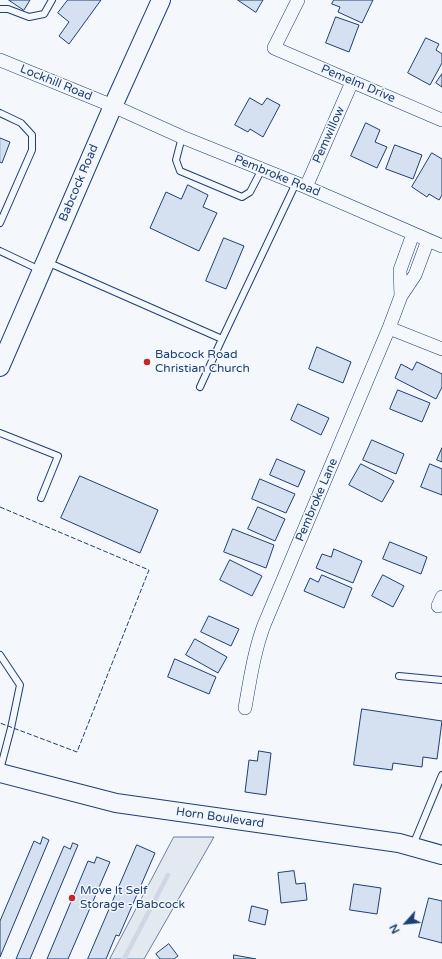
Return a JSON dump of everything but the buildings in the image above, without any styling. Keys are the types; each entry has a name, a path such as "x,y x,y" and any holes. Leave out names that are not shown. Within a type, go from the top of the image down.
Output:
{"street":[{"name":"Babcock Road","path":"0,367 113,106 161,0"},
{"name":"Pemelm Drive","path":"298,0 274,48 442,120"},
{"name":"Lockhill Road","path":"0,60 113,106"},
{"name":"Pemwillow","path":"301,185 352,82"},
{"name":"Pembroke Road","path":"113,106 182,137 301,185 442,246"},
{"name":"Pembroke Lane","path":"401,296 400,270 413,234"},
{"name":"Pembroke Lane","path":"245,708 252,666 264,625 389,328 401,296 415,276 428,240"},
{"path":"389,328 442,349"},
{"name":"Horn Boulevard","path":"0,772 116,802 392,842 442,855"}],"lane":[{"path":"0,10 8,9 29,17 44,14 52,0"},
{"path":"0,114 21,123 32,135 32,150 0,223"},
{"path":"182,137 176,160 180,171 242,196 250,192 262,170"},
{"path":"200,386 222,339 301,185"},
{"path":"0,251 44,266 222,339"},
{"path":"0,433 58,456 41,498"},
{"path":"0,656 20,685 0,772"},
{"path":"399,676 442,680"},
{"path":"412,847 442,775"}],"shaded area":[{"path":"174,837 214,837 144,959 110,959"}],"waterway":[{"path":"124,959 168,875"}],"fence":[{"path":"0,507 149,570 77,752 0,723"}],"place":[{"name":"Babcock Road Christian Church","path":"147,362"},
{"name":"Move It Self Storage - Babcock","path":"72,898"}]}
